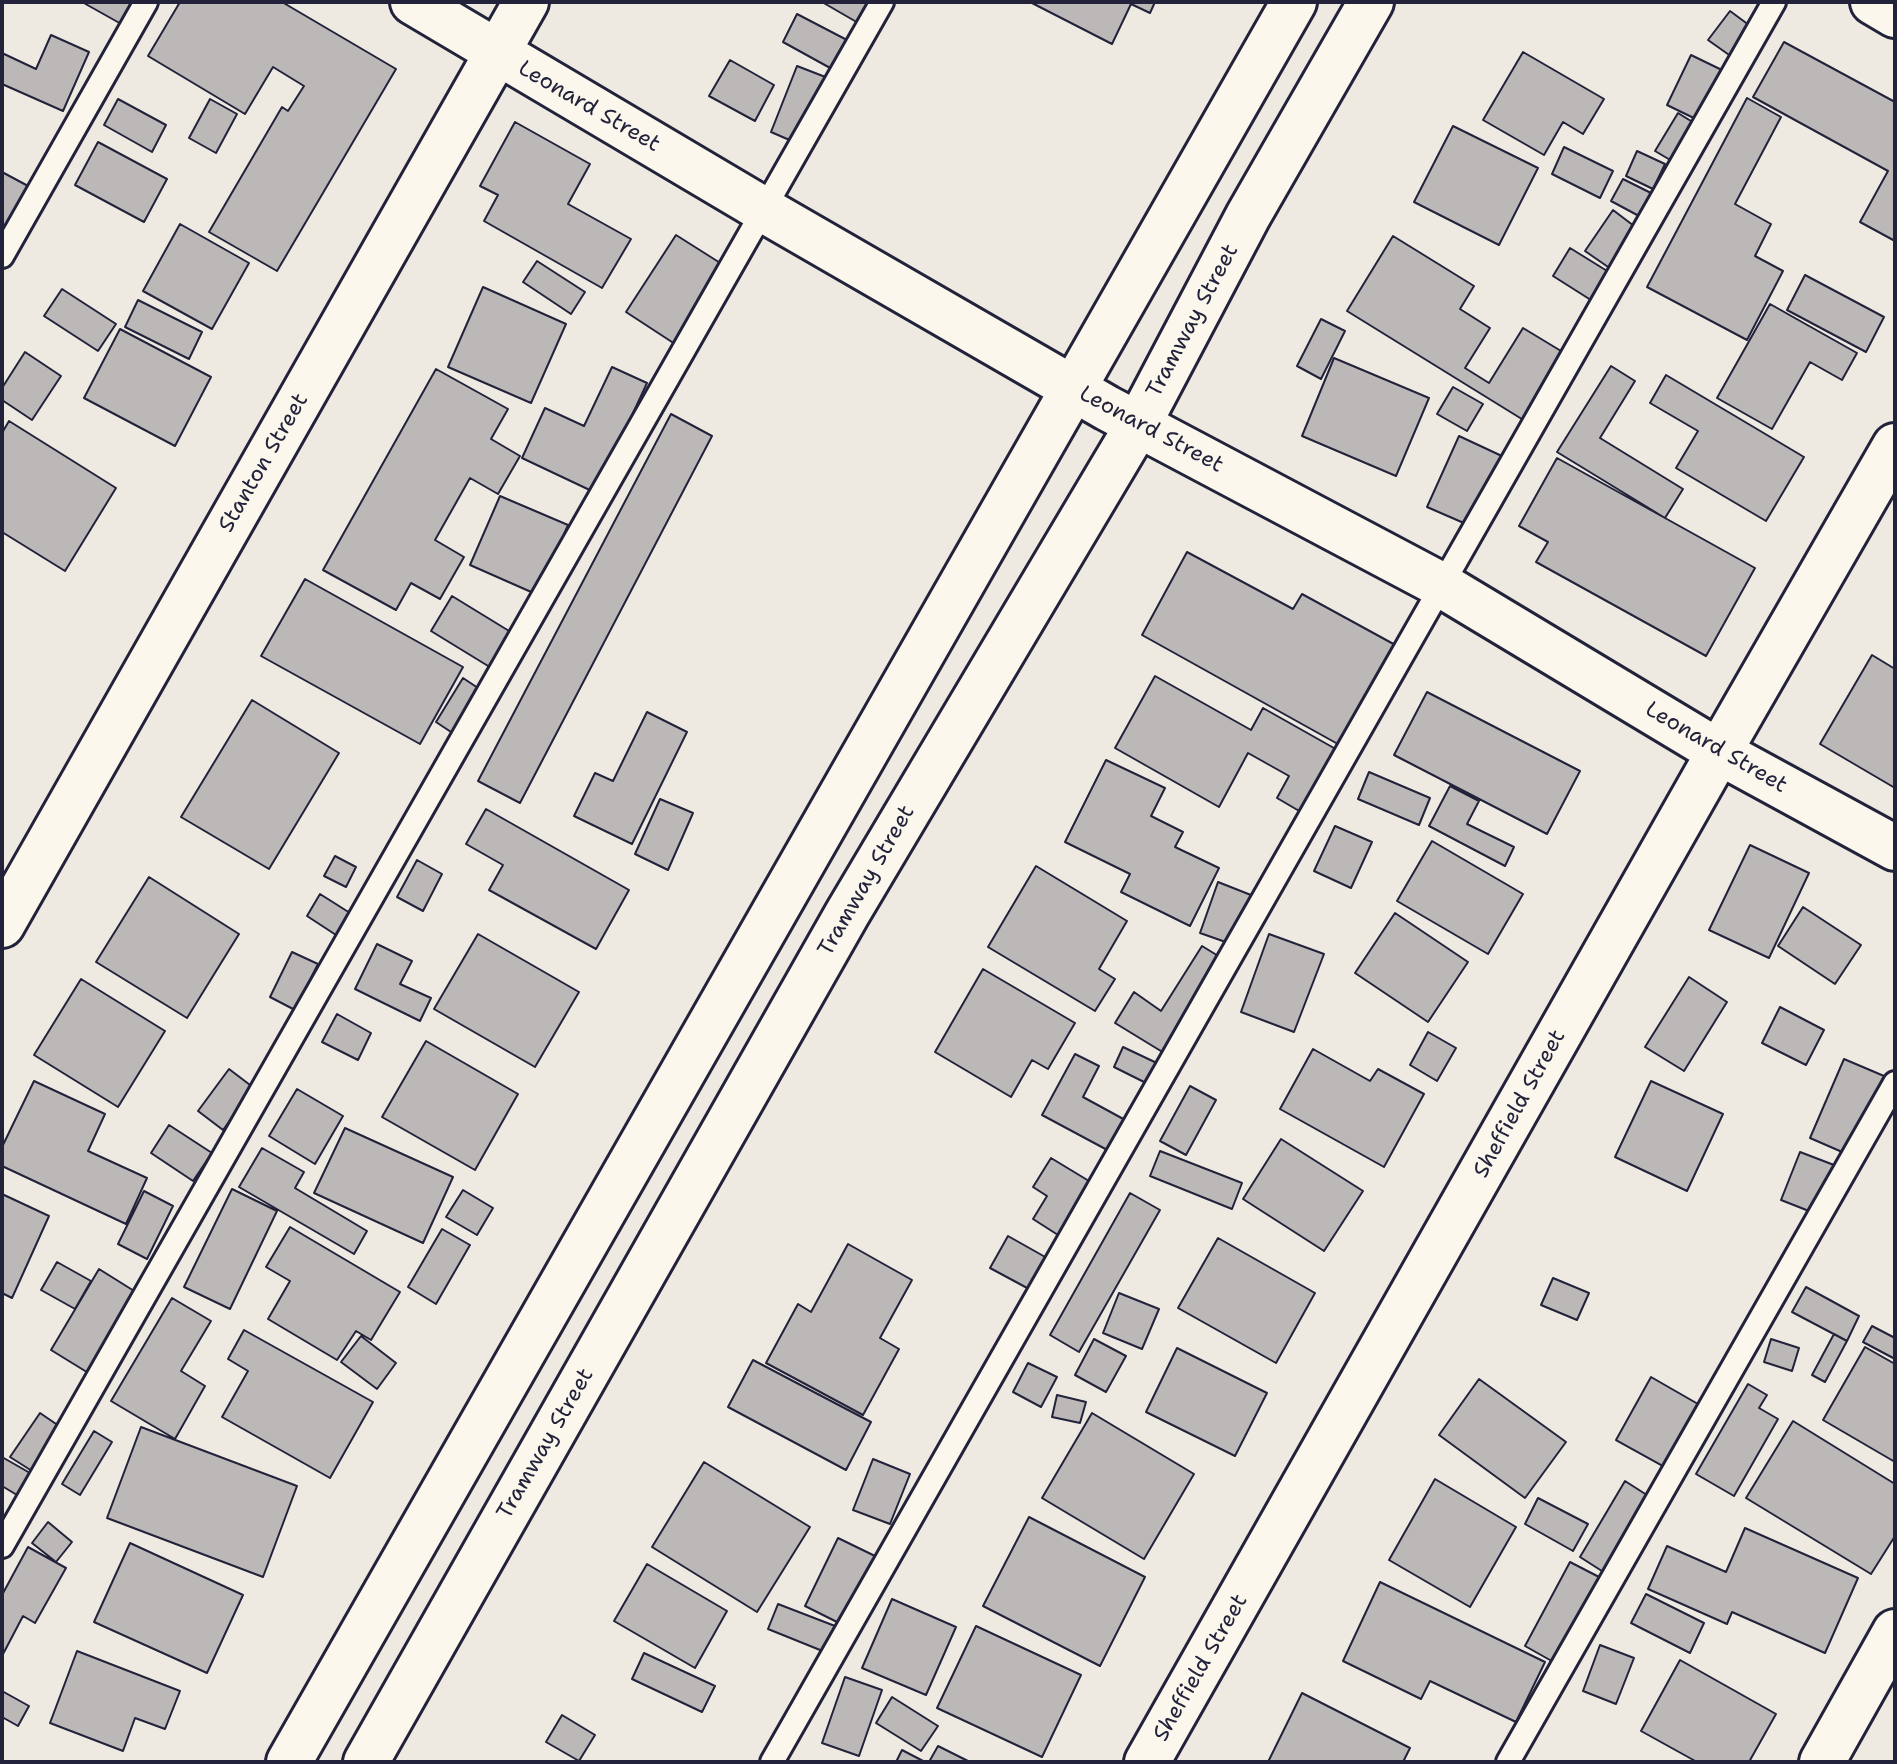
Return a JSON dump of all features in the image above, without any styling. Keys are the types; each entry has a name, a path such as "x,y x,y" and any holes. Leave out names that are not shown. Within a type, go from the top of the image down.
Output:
{"street":[{"name":"Leonard Street","path":"413,2 1074,389 1443,586 1719,752 1895,848"},
{"name":"Stanton Street","path":"2,925 526,2"},
{"path":"289,1762 1294,2"},
{"name":"Tramway Street","path":"366,1762 847,914 1139,423 1248,216 1371,2"},
{"path":"1873,2 1895,15"},
{"name":"Sheffield Street","path":"1147,1762 1895,446"},
{"path":"794,880 847,914"},
{"path":"508,1381 567,1407"},
{"path":"1822,1762 1895,1632"}],"lane":[{"path":"2,256 146,2"},
{"path":"2,1546 882,2"},
{"path":"772,1762 1774,2"},
{"path":"1508,1762 1895,1083"}],"building":[{"path":"82,2 135,2 123,25"},
{"path":"180,2 282,2 396,69 277,271 209,232 282,107 288,111 304,86 273,67 245,114 148,56"},
{"path":"822,2 873,2 860,24"},
{"path":"1030,2 1155,2 1150,13 1131,4 1112,44"},
{"path":"1730,11 1753,28 1732,57 1708,40"},
{"path":"797,14 847,40 832,69 783,42"},
{"path":"51,35 89,52 63,111 2,84 2,53 36,69"},
{"path":"1784,42 1895,102 1895,241 1860,222 1888,171 1753,97"},
{"path":"1523,52 1604,99 1583,134 1563,122 1544,155 1483,120"},
{"path":"1691,55 1726,72 1702,122 1667,105"},
{"path":"730,60 774,85 755,121 709,96"},
{"path":"797,66 828,78 801,145 771,132"},
{"path":"1747,98 1781,117 1735,204 1771,224 1755,256 1783,271 1747,340 1647,287"},
{"path":"118,99 166,125 152,152 104,125"},
{"path":"210,99 237,114 216,153 189,138"},
{"path":"1678,113 1699,126 1677,164 1655,151"},
{"path":"515,122 590,164 568,204 631,239 602,288 484,221 498,195 480,186"},
{"path":"1453,126 1538,168 1499,245 1414,202"},
{"path":"98,142 167,179 144,222 75,185"},
{"path":"1564,147 1613,171 1600,198 1552,174"},
{"path":"1637,151 1665,164 1653,189 1626,176"},
{"path":"2,172 30,187 2,240"},
{"path":"1623,179 1651,193 1639,216 1611,201"},
{"path":"1613,210 1638,229 1611,269 1585,251"},
{"path":"180,224 249,263 212,329 143,291"},
{"path":"676,235 725,266 675,344 626,312"},
{"path":"1393,236 1474,286 1460,309 1490,328 1465,368 1489,383 1523,328 1566,354 1525,421 1347,311"},
{"path":"1570,248 1612,274 1594,302 1553,276"},
{"path":"537,261 585,292 571,314 523,282"},
{"path":"1805,275 1884,317 1866,352 1787,310"},
{"path":"483,287 566,324 531,403 448,367"},
{"path":"62,289 116,324 98,351 44,316"},
{"path":"138,300 202,332 189,359 125,327"},
{"path":"1770,304 1857,353 1842,380 1810,362 1772,429 1717,398"},
{"path":"1321,319 1345,331 1321,379 1297,366"},
{"path":"120,329 211,377 175,446 84,398"},
{"path":"25,352 61,376 32,420 2,400 2,388"},
{"path":"1334,358 1429,398 1396,476 1302,436"},
{"path":"1611,366 1635,381 1600,438 1683,489 1665,518 1557,452"},
{"path":"612,367 647,383 596,493 522,458 545,408 584,426"},
{"path":"436,369 508,409 491,439 520,456 498,494 470,478 435,540 464,557 440,599 411,583 396,610 323,570"},
{"path":"1666,375 1804,457 1766,521 1676,468 1698,431 1650,403"},
{"path":"1453,387 1483,404 1467,431 1437,414"},
{"path":"671,414 712,436 520,803 478,781"},
{"path":"9,421 116,488 65,571 2,532 2,433"},
{"path":"1459,436 1504,457 1473,527 1427,507"},
{"path":"1557,458 1755,568 1706,656 1536,562 1548,542 1519,526"},
{"path":"500,496 568,525 538,595 470,565"},
{"path":"1187,552 1293,609 1302,594 1399,647 1345,748 1142,635"},
{"path":"305,579 463,667 420,744 261,656"},
{"path":"452,596 514,634 493,669 431,631"},
{"path":"1872,655 1895,669 1895,788 1820,744"},
{"path":"1155,676 1251,730 1263,708 1341,752 1306,815 1277,798 1289,776 1248,753 1219,807 1115,748"},
{"path":"463,678 481,690 454,734 436,722"},
{"path":"1427,692 1580,771 1547,834 1394,755"},
{"path":"252,700 339,753 269,869 181,817"},
{"path":"647,712 687,732 632,844 574,816 595,773 613,781"},
{"path":"1106,760 1165,788 1151,816 1183,832 1175,847 1219,868 1190,926 1121,892 1130,874 1065,842"},
{"path":"1369,772 1430,798 1419,825 1358,799"},
{"path":"1450,786 1479,801 1467,824 1514,847 1505,866 1429,826"},
{"path":"660,799 693,813 668,870 635,854"},
{"path":"486,809 629,890 596,949 489,890 503,865 466,844"},
{"path":"1335,826 1372,842 1351,888 1314,871"},
{"path":"1432,841 1523,894 1488,954 1397,901"},
{"path":"1750,845 1809,873 1769,958 1709,930"},
{"path":"335,856 356,867 346,887 324,876"},
{"path":"417,860 442,874 423,911 397,897"},
{"path":"1036,866 1127,921 1099,969 1115,979 1095,1011 988,947"},
{"path":"149,877 239,934 187,1018 96,962"},
{"path":"1218,882 1256,897 1237,946 1200,933"},
{"path":"320,894 350,913 336,935 307,916"},
{"path":"1803,907 1861,945 1835,984 1778,946"},
{"path":"1395,913 1468,962 1428,1022 1355,973"},
{"path":"478,934 579,992 535,1067 434,1009"},
{"path":"1269,934 1324,954 1294,1032 1241,1012"},
{"path":"377,944 412,961 400,984 431,998 420,1021 355,989"},
{"path":"1202,946 1228,962 1169,1056 1115,1023 1134,992 1161,1011"},
{"path":"292,952 318,964 295,1010 270,997"},
{"path":"983,969 1075,1023 1048,1069 1032,1060 1011,1097 935,1052"},
{"path":"1689,977 1727,1002 1684,1071 1645,1047"},
{"path":"81,979 165,1031 118,1107 34,1055"},
{"path":"1780,1007 1824,1030 1806,1065 1762,1043"},
{"path":"337,1014 371,1033 358,1060 322,1042"},
{"path":"1428,1032 1456,1048 1437,1081 1410,1065"},
{"path":"426,1041 518,1094 475,1170 382,1117"},
{"path":"1123,1047 1161,1065 1152,1086 1114,1067"},
{"path":"1313,1049 1370,1081 1378,1069 1424,1094 1384,1167 1280,1109"},
{"path":"1075,1054 1099,1066 1083,1097 1127,1121 1111,1152 1042,1115"},
{"path":"1844,1059 1884,1076 1849,1155 1810,1138"},
{"path":"229,1069 254,1088 223,1130 198,1111"},
{"path":"34,1081 105,1114 88,1151 147,1178 126,1224 2,1166 2,1147"},
{"path":"1651,1081 1723,1114 1687,1191 1615,1157"},
{"path":"1190,1086 1216,1100 1186,1155 1160,1141"},
{"path":"297,1089 343,1116 315,1164 269,1136"},
{"path":"169,1125 212,1153 193,1181 151,1153"},
{"path":"345,1128 453,1177 423,1243 314,1193"},
{"path":"1281,1139 1363,1191 1324,1251 1243,1199"},
{"path":"262,1148 304,1172 295,1188 367,1231 354,1254 239,1187"},
{"path":"1160,1151 1242,1183 1232,1209 1150,1176"},
{"path":"1800,1152 1834,1165 1814,1213 1781,1200"},
{"path":"1051,1158 1089,1181 1058,1235 1033,1219 1047,1196 1033,1187"},
{"path":"232,1189 277,1211 230,1309 184,1287"},
{"path":"463,1190 493,1208 477,1235 446,1217"},
{"path":"144,1191 173,1206 147,1259 118,1244"},
{"path":"1130,1193 1160,1210 1079,1352 1050,1335"},
{"path":"2,1194 49,1216 12,1298 2,1293"},
{"path":"290,1227 400,1292 371,1340 356,1331 337,1360 268,1319 290,1281 266,1267"},
{"path":"442,1229 470,1245 436,1304 408,1287"},
{"path":"1008,1236 1047,1258 1029,1289 990,1268"},
{"path":"1218,1238 1315,1293 1276,1363 1178,1308"},
{"path":"848,1244 912,1280 880,1338 899,1349 863,1415 766,1363 798,1304 811,1312"},
{"path":"57,1262 91,1281 75,1309 41,1290"},
{"path":"99,1269 139,1294 90,1374 51,1350"},
{"path":"1553,1278 1589,1293 1577,1320 1541,1305"},
{"path":"1806,1287 1859,1316 1847,1341 1792,1312"},
{"path":"1119,1293 1159,1309 1142,1349 1103,1333"},
{"path":"172,1298 211,1321 181,1371 205,1386 175,1439 111,1401"},
{"path":"1872,1326 1895,1338 1895,1359 1863,1342"},
{"path":"244,1330 373,1402 330,1478 222,1417 248,1371 228,1359"},
{"path":"1834,1334 1847,1341 1825,1382 1812,1375"},
{"path":"361,1336 396,1363 377,1389 341,1362"},
{"path":"1094,1339 1126,1356 1106,1392 1075,1375"},
{"path":"1771,1339 1799,1348 1792,1371 1764,1362"},
{"path":"1865,1347 1895,1364 1895,1462 1823,1420"},
{"path":"1177,1348 1267,1393 1235,1456 1146,1412"},
{"path":"753,1360 871,1422 846,1470 728,1407"},
{"path":"1028,1363 1057,1377 1041,1407 1013,1392"},
{"path":"1651,1377 1698,1404 1663,1466 1616,1440"},
{"path":"1479,1379 1566,1442 1525,1498 1439,1435"},
{"path":"1748,1384 1767,1395 1759,1408 1778,1419 1734,1496 1696,1474"},
{"path":"1057,1395 1086,1402 1080,1423 1052,1417"},
{"path":"40,1413 62,1428 32,1471 10,1457"},
{"path":"1092,1413 1194,1474 1144,1559 1042,1498"},
{"path":"1793,1421 1895,1484 1895,1536 1871,1574 1746,1498"},
{"path":"141,1427 297,1486 263,1577 107,1518"},
{"path":"94,1431 112,1442 80,1495 62,1484"},
{"path":"2,1457 30,1473 17,1495 2,1486"},
{"path":"873,1459 910,1474 890,1524 853,1510"},
{"path":"704,1462 810,1527 757,1612 652,1547"},
{"path":"1435,1479 1516,1527 1470,1607 1389,1560"},
{"path":"1625,1481 1650,1497 1605,1573 1580,1557"},
{"path":"1538,1498 1588,1524 1573,1551 1525,1524"},
{"path":"1029,1517 1145,1577 1100,1666 983,1606"},
{"path":"48,1522 72,1542 56,1562 32,1543"},
{"path":"1745,1528 1858,1578 1825,1653 1732,1612 1727,1624 1648,1589 1667,1546 1726,1572"},
{"path":"838,1538 875,1556 841,1624 805,1606"},
{"path":"130,1543 243,1595 207,1673 94,1622"},
{"path":"28,1547 66,1568 35,1623 23,1616 2,1656 2,1595"},
{"path":"1570,1562 1601,1578 1557,1664 1525,1646"},
{"path":"647,1564 727,1611 695,1668 614,1621"},
{"path":"1380,1582 1545,1662 1516,1722 1430,1681 1421,1699 1343,1661"},
{"path":"1646,1594 1704,1623 1690,1653 1631,1623"},
{"path":"892,1599 956,1627 926,1695 862,1668"},
{"path":"778,1604 835,1626 825,1652 768,1629"},
{"path":"976,1626 1081,1675 1042,1757 937,1708"},
{"path":"1600,1645 1634,1658 1616,1704 1583,1691"},
{"path":"77,1651 180,1691 165,1729 135,1718 123,1751 50,1723"},
{"path":"644,1653 715,1686 702,1712 632,1679"},
{"path":"1680,1660 1776,1714 1749,1762 1697,1762 1641,1731"},
{"path":"845,1677 882,1690 859,1756 822,1743"},
{"path":"2,1691 29,1706 18,1726 2,1717"},
{"path":"1302,1693 1410,1748 1403,1762 1268,1762"},
{"path":"892,1697 938,1726 921,1751 876,1723"},
{"path":"562,1715 595,1735 579,1761 546,1742"},
{"path":"938,1746 970,1762 929,1762"},
{"path":"902,1750 925,1762 896,1762"}]}
